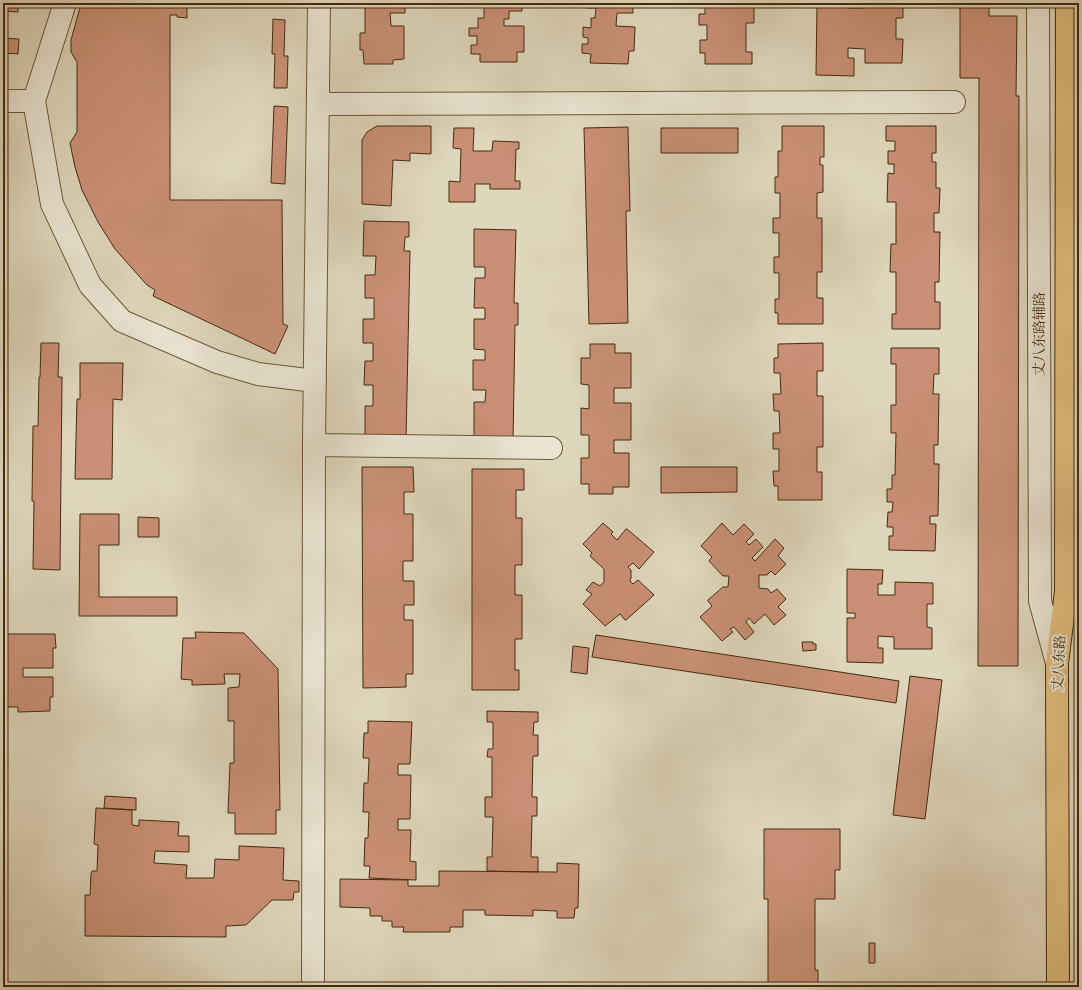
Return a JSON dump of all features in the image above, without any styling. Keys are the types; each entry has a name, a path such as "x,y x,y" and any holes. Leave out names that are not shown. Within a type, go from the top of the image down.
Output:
{"main road":[{"name":"丈八东路","path":"1058,987 1057,663 1066,592 1066,3"}],"street":[{"path":"65,3 34,101 52,204 90,285 122,321 217,362 258,374 315,381"},
{"path":"313,987 314,445 320,3"},
{"name":"丈八东路辅路","path":"1038,3 1040,601 1057,663"},
{"path":"3,101 34,101"},
{"path":"319,104 954,102"},
{"path":"314,445 551,448"}],"building":[{"path":"3,3 18,3 18,12 3,11"},
{"path":"82,3 187,3 187,18 177,17 177,15 170,15 170,200 282,200 283,324 288,326 275,354 153,296 155,290 147,285 115,249 98,222 82,190 70,143 77,132 77,62 71,52 71,40"},
{"path":"358,3 405,3 405,13 390,13 391,26 404,26 404,59 393,60 393,64 364,64 363,50 360,50 360,33 365,33 365,6 359,6"},
{"path":"474,3 522,3 522,11 509,11 509,19 504,19 504,26 524,26 524,52 517,52 517,62 480,62 480,54 471,54 471,45 477,45 477,36 469,36 469,28 478,28 478,18 484,18 484,7 474,7"},
{"path":"587,3 633,3 633,13 617,13 616,26 635,27 634,51 629,51 628,64 590,63 591,54 582,53 582,44 588,44 588,38 583,37 583,27 591,28 591,18 595,18 596,8 587,8"},
{"path":"705,3 754,3 754,23 746,23 746,52 752,52 752,64 705,64 705,53 700,53 700,40 707,40 707,25 699,25 699,14 705,14"},
{"path":"817,3 847,3 847,8 865,8 865,3 903,3 903,18 896,18 896,39 903,39 902,63 865,63 865,49 848,48 848,58 854,58 854,76 816,75"},
{"path":"973,3 989,3 989,16 1017,16 1016,96 1019,96 1018,666 978,666 979,78 960,78 960,6 973,6"},
{"path":"273,19 285,20 284,56 288,56 287,88 274,88 275,54 272,54"},
{"path":"3,38 19,39 18,54 3,53"},
{"path":"274,106 288,107 285,184 271,183"},
{"path":"377,126 431,126 431,154 410,153 410,161 393,160 391,206 362,204 362,140 367,132"},
{"path":"782,126 824,126 824,157 820,157 820,165 823,165 823,192 817,193 817,218 822,218 822,272 817,272 817,298 823,298 823,324 778,324 778,313 775,313 775,299 779,299 779,273 774,273 774,257 779,257 779,233 773,233 773,218 780,218 780,193 775,193 775,177 778,177 778,151 782,151"},
{"path":"886,126 936,126 936,153 932,153 932,162 936,162 936,188 940,188 939,213 934,213 934,232 940,232 939,282 935,282 935,302 940,302 940,329 892,329 892,314 896,314 896,272 890,272 891,244 896,244 896,202 887,202 888,173 894,174 894,164 888,164 888,151 895,151 895,141 886,141"},
{"path":"628,127 630,211 626,211 628,323 589,324 584,128"},
{"path":"454,128 474,128 473,151 492,151 493,141 519,142 519,149 516,149 515,181 520,181 520,189 490,189 490,184 475,184 475,202 449,202 449,181 460,182 461,149 453,148"},
{"path":"661,128 738,128 738,153 661,153"},
{"path":"364,221 409,222 409,237 405,237 404,251 410,251 406,440 365,439 365,406 373,406 373,385 364,385 365,361 373,361 373,343 363,343 363,319 374,319 374,298 365,298 365,275 375,275 376,256 363,256"},
{"path":"474,229 516,230 514,303 518,303 518,325 515,325 513,440 474,439 474,402 485,402 486,390 473,390 473,360 485,360 485,350 474,349 474,319 485,319 485,308 474,308 475,278 485,278 485,267 474,267"},
{"path":"41,343 59,343 58,377 62,377 60,570 33,569 33,426 38,426"},
{"path":"823,343 823,371 817,371 817,396 823,396 823,447 817,447 817,472 822,472 822,500 778,500 778,486 774,486 773,471 779,471 779,449 773,449 773,433 780,433 779,411 774,411 773,394 781,394 780,373 774,373 774,358 778,358 778,344"},
{"path":"590,344 615,344 615,353 631,353 631,388 614,388 614,403 631,403 631,440 614,440 614,453 629,453 629,487 613,487 613,494 589,494 589,484 581,484 581,458 589,458 589,435 581,435 581,408 589,409 589,385 581,384 581,358 590,358"},
{"path":"891,348 939,348 939,374 934,374 933,394 939,394 938,445 934,445 934,464 939,464 938,516 930,516 930,524 936,524 935,551 889,550 889,536 893,536 893,527 887,527 888,512 892,512 893,502 887,502 887,489 892,489 892,475 895,475 896,433 891,433 891,405 896,405 896,364 891,364"},
{"path":"80,363 123,363 122,400 113,399 112,479 75,479 77,399 80,399"},
{"path":"362,467 413,467 414,492 404,492 404,514 413,514 413,561 403,561 403,581 414,581 414,605 404,605 404,620 413,620 413,674 406,674 406,687 363,688"},
{"path":"661,467 737,467 737,492 661,493"},
{"path":"472,469 524,469 524,490 516,490 516,518 522,518 522,565 515,565 515,595 522,595 522,639 515,639 515,670 519,670 519,690 472,690"},
{"path":"80,514 119,514 119,545 99,545 99,597 177,597 177,616 79,616"},
{"path":"138,517 159,518 159,537 138,537"},
{"path":"603,523 613,532 611,534 617,540 627,529 654,552 639,569 633,563 628,567 631,570 630,581 633,584 638,580 654,595 626,620 620,614 605,626 583,604 592,594 586,590 593,582 600,586 604,582 604,569 590,556 592,553 583,544"},
{"path":"722,523 733,535 744,524 754,534 746,542 749,545 756,539 763,547 752,558 755,561 775,539 784,548 778,556 786,564 775,575 771,571 767,575 759,575 759,588 768,589 771,593 777,589 786,599 778,607 786,615 774,625 765,614 754,624 749,618 746,622 754,632 745,640 734,627 730,629 733,632 722,641 700,617 712,606 708,600 723,587 728,587 729,576 723,576 709,561 712,557 701,546"},
{"path":"847,569 883,570 882,584 878,584 878,595 895,595 895,582 933,583 933,604 927,604 927,627 932,628 932,649 894,649 894,637 878,636 878,648 883,648 883,663 847,662 847,618 855,618 855,613 847,613"},
{"path":"3,614 7,614 7,624 3,625"},
{"path":"195,632 244,633 278,669 280,810 276,810 276,834 235,834 235,813 228,813 230,763 234,763 234,721 228,721 228,688 239,687 240,674 224,674 225,684 192,685 192,680 181,679 183,638 196,638"},
{"path":"3,634 55,634 56,648 53,648 53,668 23,668 23,677 53,677 53,697 50,697 50,711 18,712 18,707 3,707"},
{"path":"596,635 899,681 896,703 592,657"},
{"path":"802,642 813,642 813,644 816,644 816,650 803,651"},
{"path":"573,646 589,648 587,674 571,672"},
{"path":"910,676 942,680 925,819 893,815"},
{"path":"487,711 538,712 538,722 534,722 533,735 538,735 538,756 533,756 532,797 537,797 537,816 532,816 531,857 538,857 538,872 487,871 487,857 492,857 493,817 485,817 485,797 492,797 492,757 487,757 488,749 493,749 493,722 487,722"},
{"path":"3,718 7,718 7,729 3,729"},
{"path":"368,721 412,722 410,764 398,764 398,775 411,775 410,819 398,819 398,830 411,830 410,861 416,862 416,880 369,878 370,866 364,866 365,838 368,838 369,812 363,812 364,783 368,783 369,758 363,758 364,733 368,733"},
{"path":"105,796 136,798 136,810 104,808"},
{"path":"96,808 132,810 132,825 139,826 139,820 179,822 178,836 189,836 189,852 155,851 154,863 187,865 186,878 214,878 215,859 239,860 239,846 284,848 283,880 299,881 299,892 294,892 293,900 272,900 246,925 226,926 226,937 85,936 85,895 90,895 92,871 97,871 98,845 94,844"},
{"path":"764,829 840,829 840,870 835,870 835,899 815,899 815,970 818,970 818,984 768,984 768,899 764,899"},
{"path":"557,863 579,864 578,908 575,908 574,918 557,918 557,911 533,910 533,916 485,915 485,910 463,910 463,927 450,927 450,932 403,932 404,927 392,927 392,921 382,921 382,916 370,916 370,908 340,907 340,879 408,880 408,886 439,886 439,871 557,872"},
{"path":"869,943 875,943 875,963 869,963"}]}
